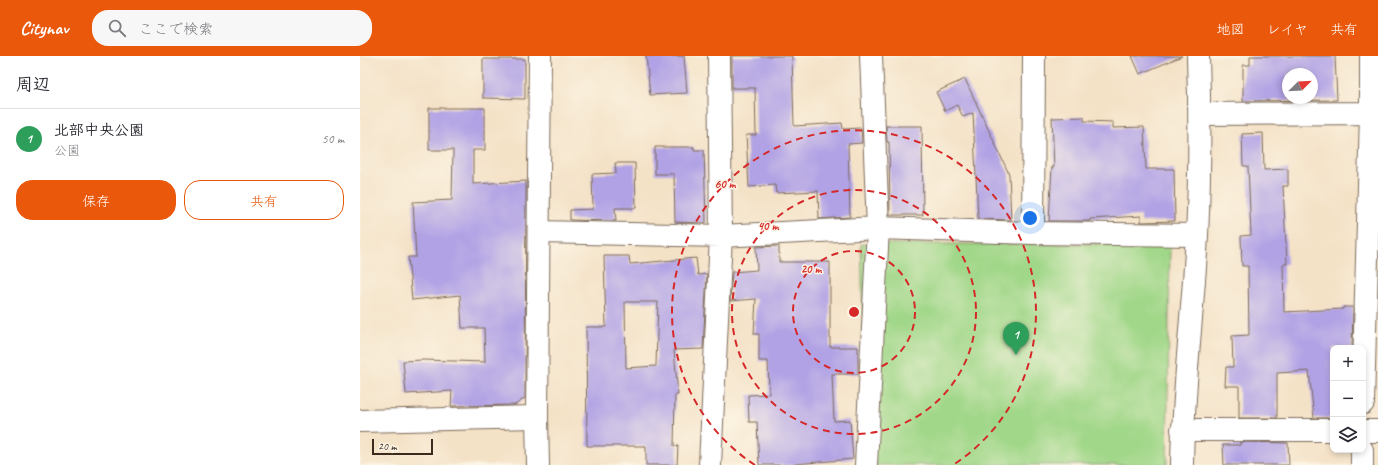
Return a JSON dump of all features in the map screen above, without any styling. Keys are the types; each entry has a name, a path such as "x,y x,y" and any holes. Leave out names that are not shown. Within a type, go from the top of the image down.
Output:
{"street":[{"path":"538,465 537,417 540,56"},
{"path":"710,465 720,236 719,56"},
{"path":"866,465 878,228 870,56"},
{"path":"1033,233 1034,56"},
{"path":"1182,465 1182,430 1197,235 1200,114 1198,56"},
{"path":"1364,381 1375,113 1371,56"},
{"path":"1200,114 1375,113"},
{"path":"539,232 720,236 878,228 1033,233 1197,235"},
{"path":"360,421 537,417"},
{"path":"1182,430 1330,430"},
{"path":"1366,431 1378,431"},
{"path":"1362,453 1362,465"}],"green space":[{"path":"861,244 1170,244 1167,465 867,465"}],"building":[{"path":"646,56 684,56 687,93 650,95"},
{"path":"732,56 792,56 794,126 842,123 843,129 861,128 862,143 848,144 850,217 819,219 818,191 776,193 775,185 749,187 746,135 756,135 755,88 732,88"},
{"path":"1132,56 1182,56 1140,74"},
{"path":"1250,56 1335,56 1337,100 1318,100 1318,68 1282,68 1282,101 1243,101 1243,65 1250,65"},
{"path":"483,59 525,59 525,99 483,98"},
{"path":"965,79 1009,174 1011,220 978,219 973,113 963,117 957,105 945,111 936,92"},
{"path":"429,108 485,108 485,150 473,150 473,184 526,181 525,398 515,405 451,406 452,391 406,394 403,361 423,360 485,362 484,328 462,328 460,295 412,300 408,257 416,257 413,202 452,200 453,150 429,150"},
{"path":"1084,117 1084,121 1113,122 1113,128 1144,127 1146,169 1174,169 1175,221 1141,222 1141,216 1090,219 1090,221 1049,221 1052,167 1054,167 1052,118"},
{"path":"886,126 922,126 923,215 890,215 889,142 887,142"},
{"path":"1263,133 1264,170 1288,169 1288,186 1283,186 1287,264 1283,264 1284,312 1343,309 1343,307 1353,307 1352,345 1330,345 1330,418 1314,418 1309,371 1277,373 1277,418 1239,418 1239,386 1225,386 1226,367 1233,367 1232,336 1249,335 1248,266 1242,266 1241,236 1251,235 1248,166 1243,166 1242,134"},
{"path":"655,147 694,147 694,150 704,150 706,223 675,222 674,174 655,174"},
{"path":"615,163 635,163 636,208 615,208 616,221 570,220 570,210 593,209 592,174 616,173"},
{"path":"779,246 779,262 830,262 830,347 858,347 858,374 832,374 834,421 850,420 853,459 795,465 759,465 757,422 749,422 748,395 769,394 768,361 759,361 759,334 754,334 756,299 730,301 732,272 757,270 756,247"},
{"path":"604,256 629,256 630,264 696,258 698,275 707,274 703,349 674,350 678,395 675,395 674,446 678,446 677,465 646,465 646,446 587,446 586,327 606,327","holes":["625,302 658,302 656,366 626,368"]},
{"path":"1240,442 1288,443 1289,465 1224,465 1223,445 1240,445"}],"place":[{"name":"北部中央公園","path":"1016,355"}]}
